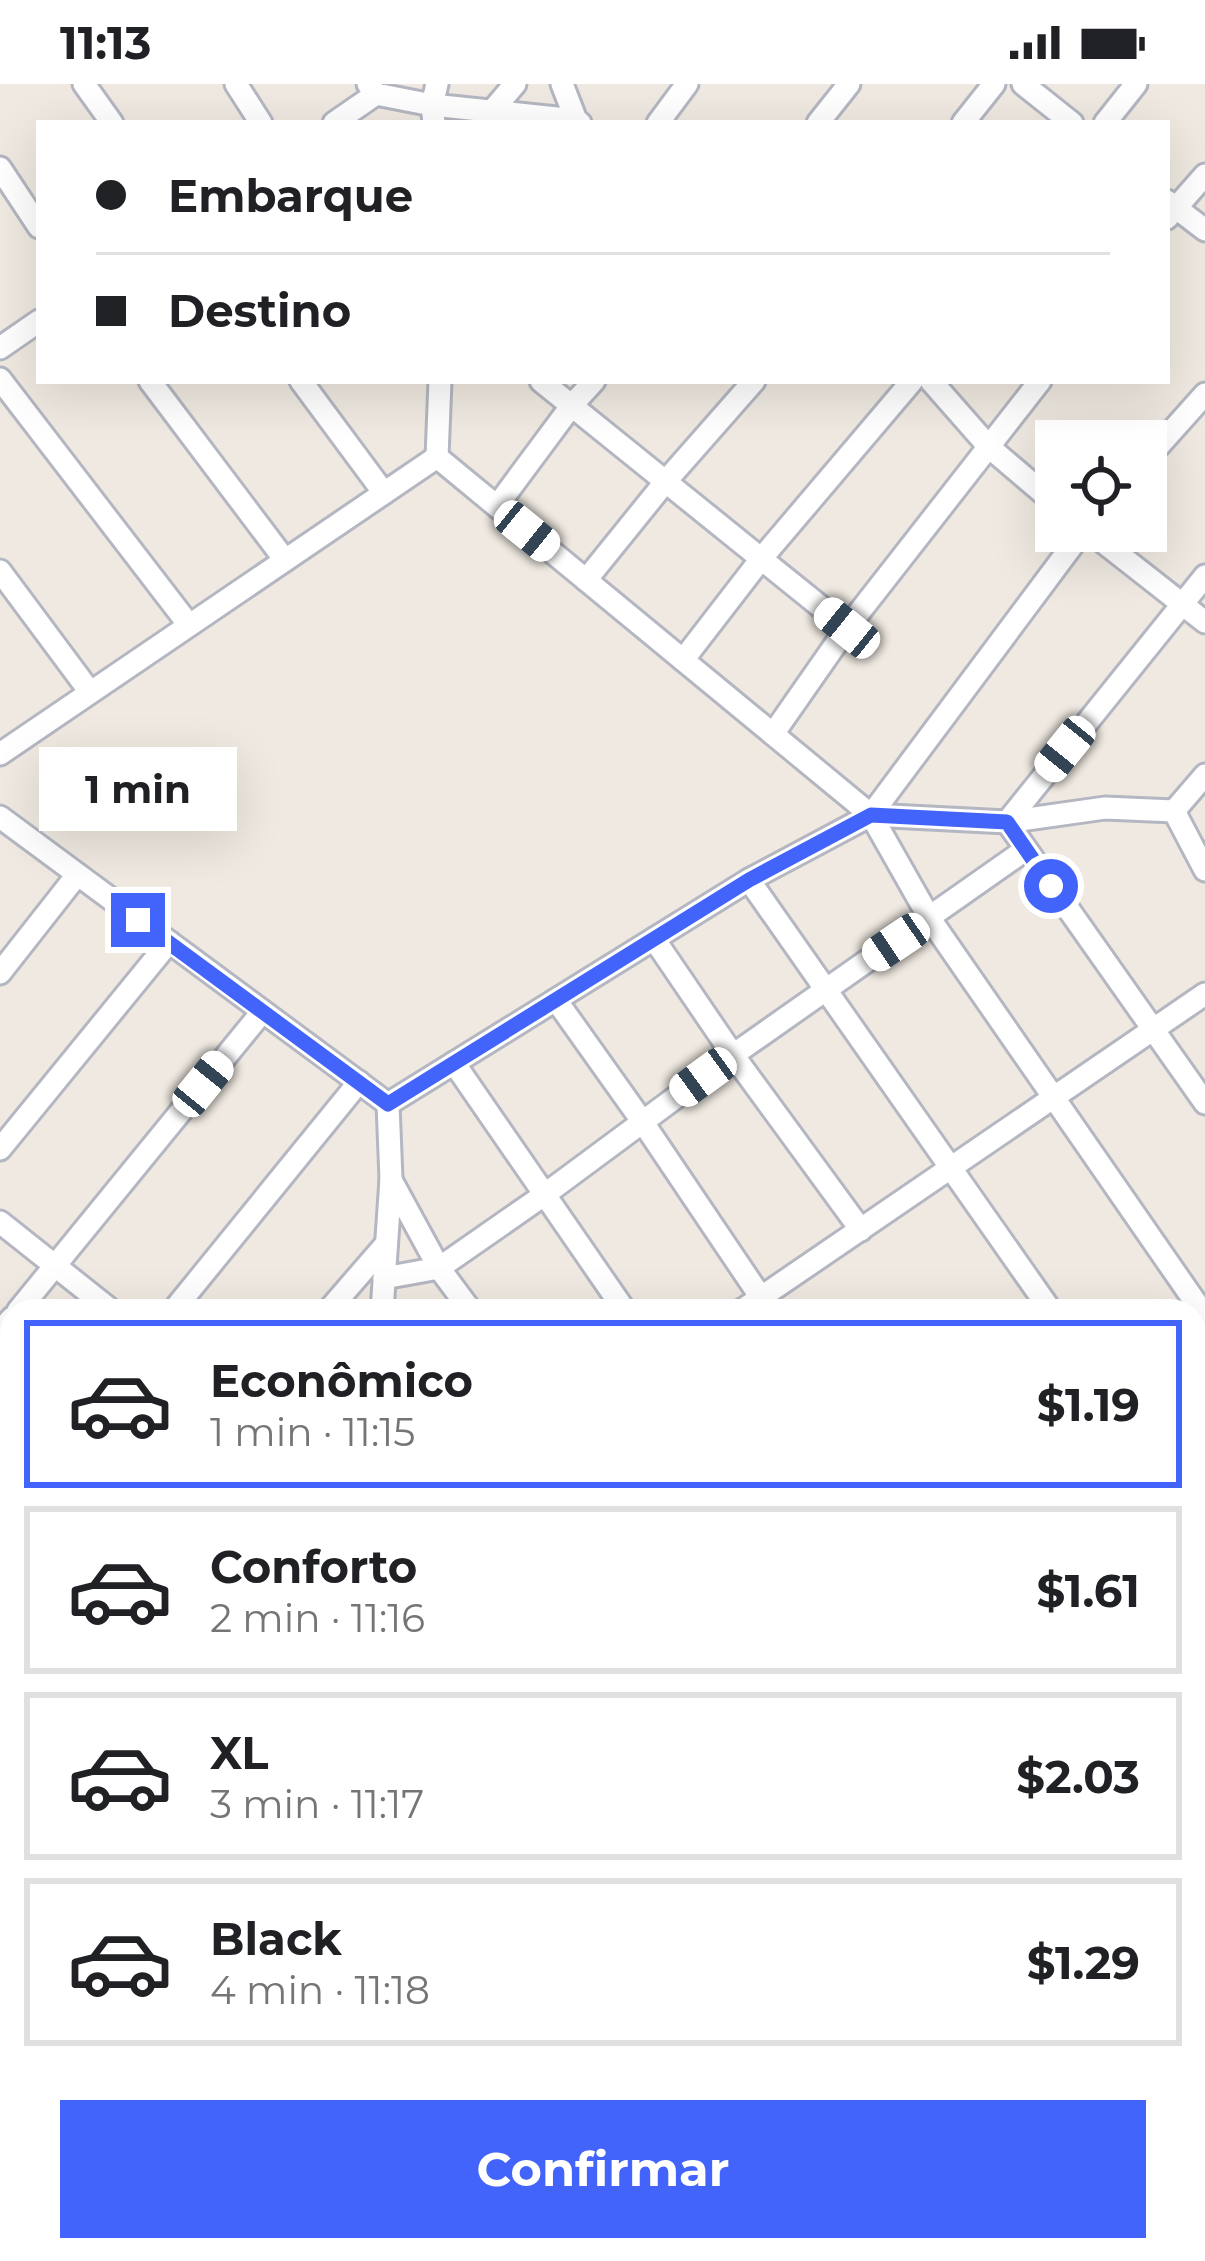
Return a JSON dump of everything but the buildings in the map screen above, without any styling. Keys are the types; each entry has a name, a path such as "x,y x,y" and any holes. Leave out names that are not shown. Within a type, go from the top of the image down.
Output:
{"street":[{"path":"84,84 110,120"},
{"path":"236,84 259,120"},
{"path":"487,117 515,84"},
{"path":"562,84 577,120"},
{"path":"660,120 687,84"},
{"path":"820,120 849,84"},
{"path":"965,120 994,84"},
{"path":"1024,84 1068,120"},
{"path":"1107,120 1136,84"},
{"path":"337,120 372,89 487,117 542,120"},
{"path":"0,168 36,222"},
{"path":"1205,175 1170,209 1205,230"},
{"path":"0,348 36,323"},
{"path":"0,379 189,625"},
{"path":"152,384 285,560"},
{"path":"303,384 384,493"},
{"path":"437,457 440,384"},
{"path":"545,384 847,628"},
{"path":"497,506 591,384"},
{"path":"586,580 751,384"},
{"path":"683,660 761,559 909,384"},
{"path":"935,384 989,447 1035,485"},
{"path":"773,734 847,628 1038,384"},
{"path":"1167,437 1205,394"},
{"path":"0,754 437,457"},
{"path":"437,457 871,815 930,919 1193,1299"},
{"path":"388,1104 749,880 871,815 1070,552"},
{"path":"1114,552 1205,622"},
{"path":"0,571 90,692"},
{"path":"1007,822 1205,576"},
{"path":"1174,812 1205,775"},
{"path":"871,815 1007,822 1106,808 1174,812"},
{"path":"1174,812 1205,870"},
{"path":"0,817 388,1104"},
{"path":"1007,822 1205,1103"},
{"path":"384,1278 439,1268 1025,850"},
{"path":"0,973 77,875"},
{"path":"749,880 1043,1299"},
{"path":"654,939 861,1229"},
{"path":"0,1149 169,943"},
{"path":"772,1299 861,1229 1205,994"},
{"path":"556,1000 763,1299"},
{"path":"28,1299 262,1012"},
{"path":"454,1063 617,1299"},
{"path":"183,1299 358,1082"},
{"path":"383,1299 391,1179 388,1104"},
{"path":"391,1179 439,1268 462,1299"},
{"path":"0,1222 97,1299"},
{"path":"338,1299 387,1243"}],"route":[{"path":"138,920 388,1104 749,880 871,815 1007,822 1051,886"}]}
